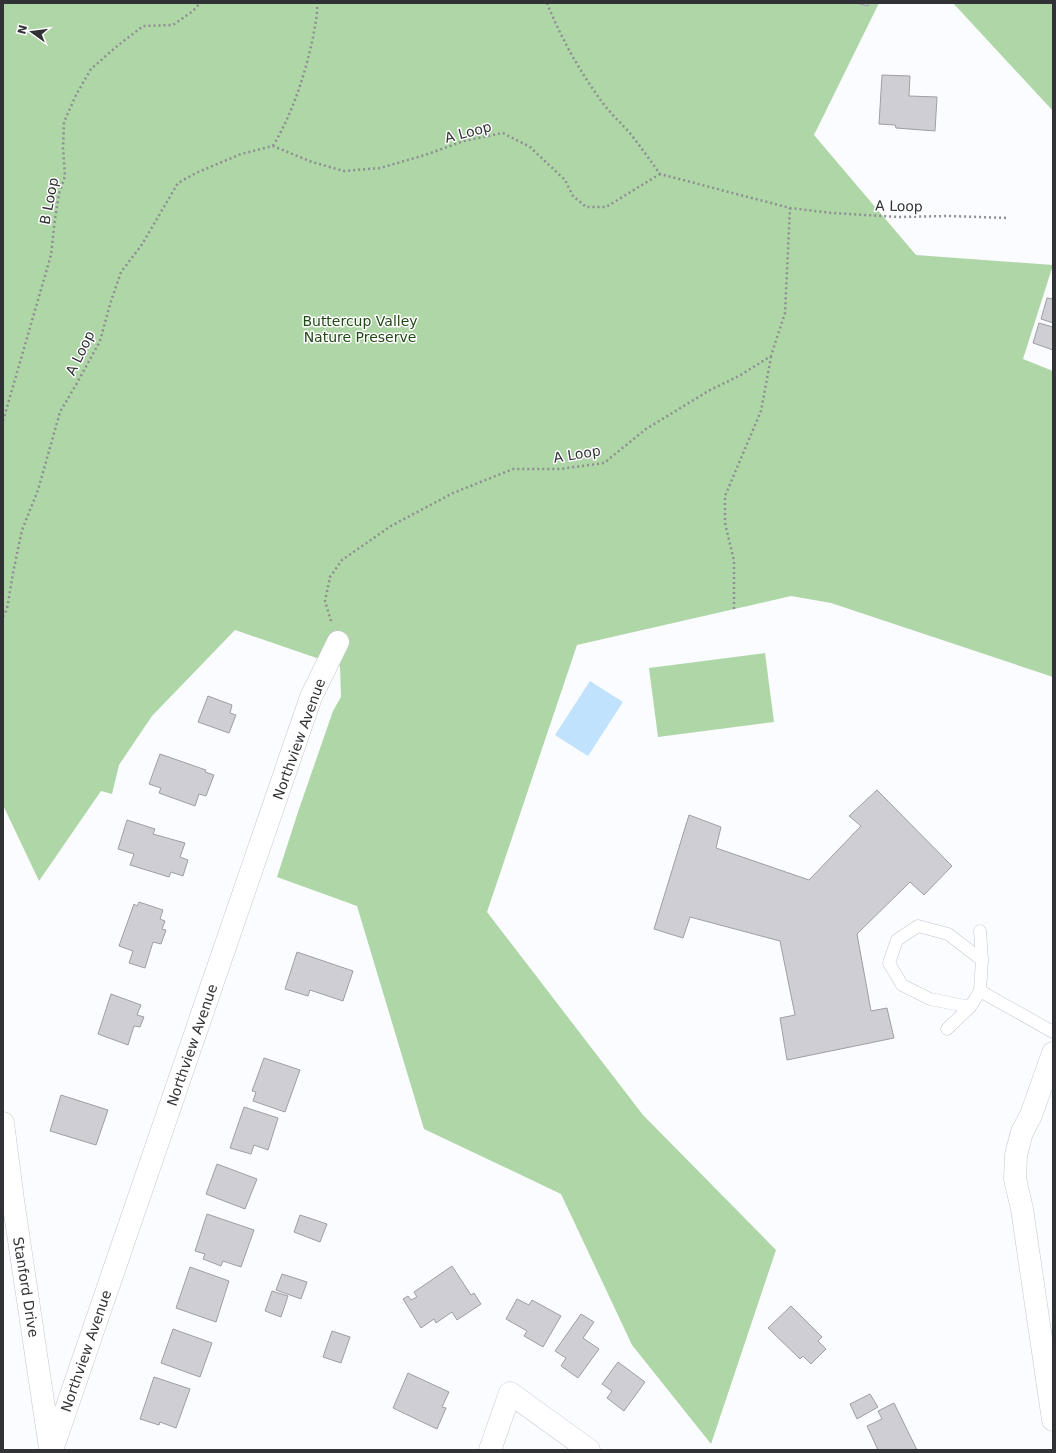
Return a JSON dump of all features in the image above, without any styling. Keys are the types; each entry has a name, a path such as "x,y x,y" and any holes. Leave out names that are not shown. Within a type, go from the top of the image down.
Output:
{"street":[{"name":"Northview Avenue","path":"51,1450 311,697 338,642"},
{"path":"1053,1053 1031,1115 1022,1132 1016,1155 1015,1178 1022,1209 1053,1420"},
{"name":"Stanford Drive","path":"3,1123 8,1201 51,1450"},
{"path":"490,1450 510,1393 589,1450"}],"lane":[{"path":"970,1007 930,999 902,985 890,963 897,940 918,926 948,934 982,960"},
{"path":"947,1029 970,1007 980,991 982,960 980,931"},
{"path":"980,991 1053,1032"}],"path":[{"name":"B Loop","path":"3,421 51,255 59,194 65,176 63,148 64,122 76,95 91,69 142,26 173,25 193,11 200,3"},
{"path":"273,146 284,128 297,96 310,52 318,11 317,3"},
{"path":"547,3 556,25 577,64 598,96 660,174"},
{"name":"A Loop","path":"3,617 7,609 22,530 38,490 60,412 78,383 100,341 121,272 141,246 178,183 196,173 241,154 273,146 312,162 344,172 380,168 464,141 503,133 530,147 565,180 573,196 586,207 606,207 660,174 790,208 832,213 899,217 948,216 1008,218"},
{"path":"734,609 734,561 725,522 726,496 760,411 771,356 785,314 790,208"},
{"name":"A Loop","path":"338,642 325,601 330,577 342,560 391,526 453,493 513,469 560,469 604,463 646,429 710,390 739,376 771,356"}],"green space":[{"name":"Buttercup Valley Nature Preserve","path":"3,3 879,3 814,135 916,255 1053,265 1023,359 1053,371 1053,677 831,603 791,596 577,645 487,912 643,1115 776,1250 711,1444 632,1345 561,1194 424,1129 357,906 277,877 333,711 341,697 340,666 235,630 152,716 119,765 112,794 101,791 39,881 3,805"},
{"path":"953,3 1053,3 1053,111"},
{"path":"765,653 774,722 658,737 649,668"}],"water":[{"path":"590,681 623,702 588,756 555,735"}],"building":[{"path":"856,3 868,3 868,6"},
{"path":"882,75 910,76 909,96 937,97 935,131 896,128 895,125 879,124"},
{"path":"1047,298 1053,299 1053,323 1041,319"},
{"path":"1039,323 1053,327 1053,350 1033,343"},
{"path":"208,696 232,705 230,713 236,715 229,733 198,722"},
{"path":"160,754 206,770 205,772 214,775 206,796 199,794 195,806 159,793 161,788 149,784"},
{"path":"877,790 952,866 924,895 910,882 857,934 871,1011 887,1008 894,1038 787,1060 780,1018 795,1015 780,941 690,917 683,938 654,929 689,815 721,827 716,848 809,880 861,826 849,816"},
{"path":"127,820 155,829 153,834 185,843 180,857 188,860 183,876 171,872 169,877 130,865 134,854 118,849"},
{"path":"139,902 163,910 160,919 165,921 162,929 166,930 161,944 153,942 145,968 129,963 133,951 119,946 134,904 137,906"},
{"path":"297,952 353,971 343,1001 310,990 308,996 285,989"},
{"path":"111,994 141,1005 137,1015 144,1017 140,1027 134,1026 128,1045 98,1034"},
{"path":"264,1058 300,1070 285,1112 253,1101 256,1092 252,1091"},
{"path":"61,1095 108,1110 96,1145 50,1131"},
{"path":"244,1107 278,1118 268,1150 254,1145 251,1154 230,1148"},
{"path":"217,1164 257,1179 245,1209 206,1194"},
{"path":"207,1214 254,1230 241,1267 223,1261 221,1266 203,1259 205,1254 195,1251"},
{"path":"300,1215 327,1224 320,1242 294,1232"},
{"path":"452,1266 471,1295 474,1293 481,1304 457,1320 452,1312 436,1323 434,1319 421,1328 403,1299 408,1296 411,1300 417,1297 414,1292"},
{"path":"190,1267 229,1281 216,1322 176,1308"},
{"path":"282,1274 307,1282 301,1299 276,1290"},
{"path":"272,1291 288,1296 281,1317 265,1311"},
{"path":"517,1299 529,1305 532,1300 561,1316 543,1347 524,1336 527,1331 506,1319"},
{"path":"791,1306 822,1337 818,1341 826,1349 811,1364 803,1356 800,1359 768,1328"},
{"path":"581,1314 594,1322 583,1338 599,1349 578,1378 561,1366 566,1358 555,1351"},
{"path":"173,1329 212,1343 200,1377 161,1363"},
{"path":"332,1331 350,1337 341,1363 323,1357"},
{"path":"618,1362 645,1382 624,1411 607,1398 612,1391 602,1384"},
{"path":"408,1373 449,1392 442,1407 446,1408 437,1429 393,1408"},
{"path":"154,1377 190,1389 176,1428 160,1422 159,1425 140,1419"},
{"path":"870,1394 878,1407 857,1419 850,1404"},
{"path":"894,1403 917,1450 878,1450 867,1426 882,1419 878,1411"}]}
